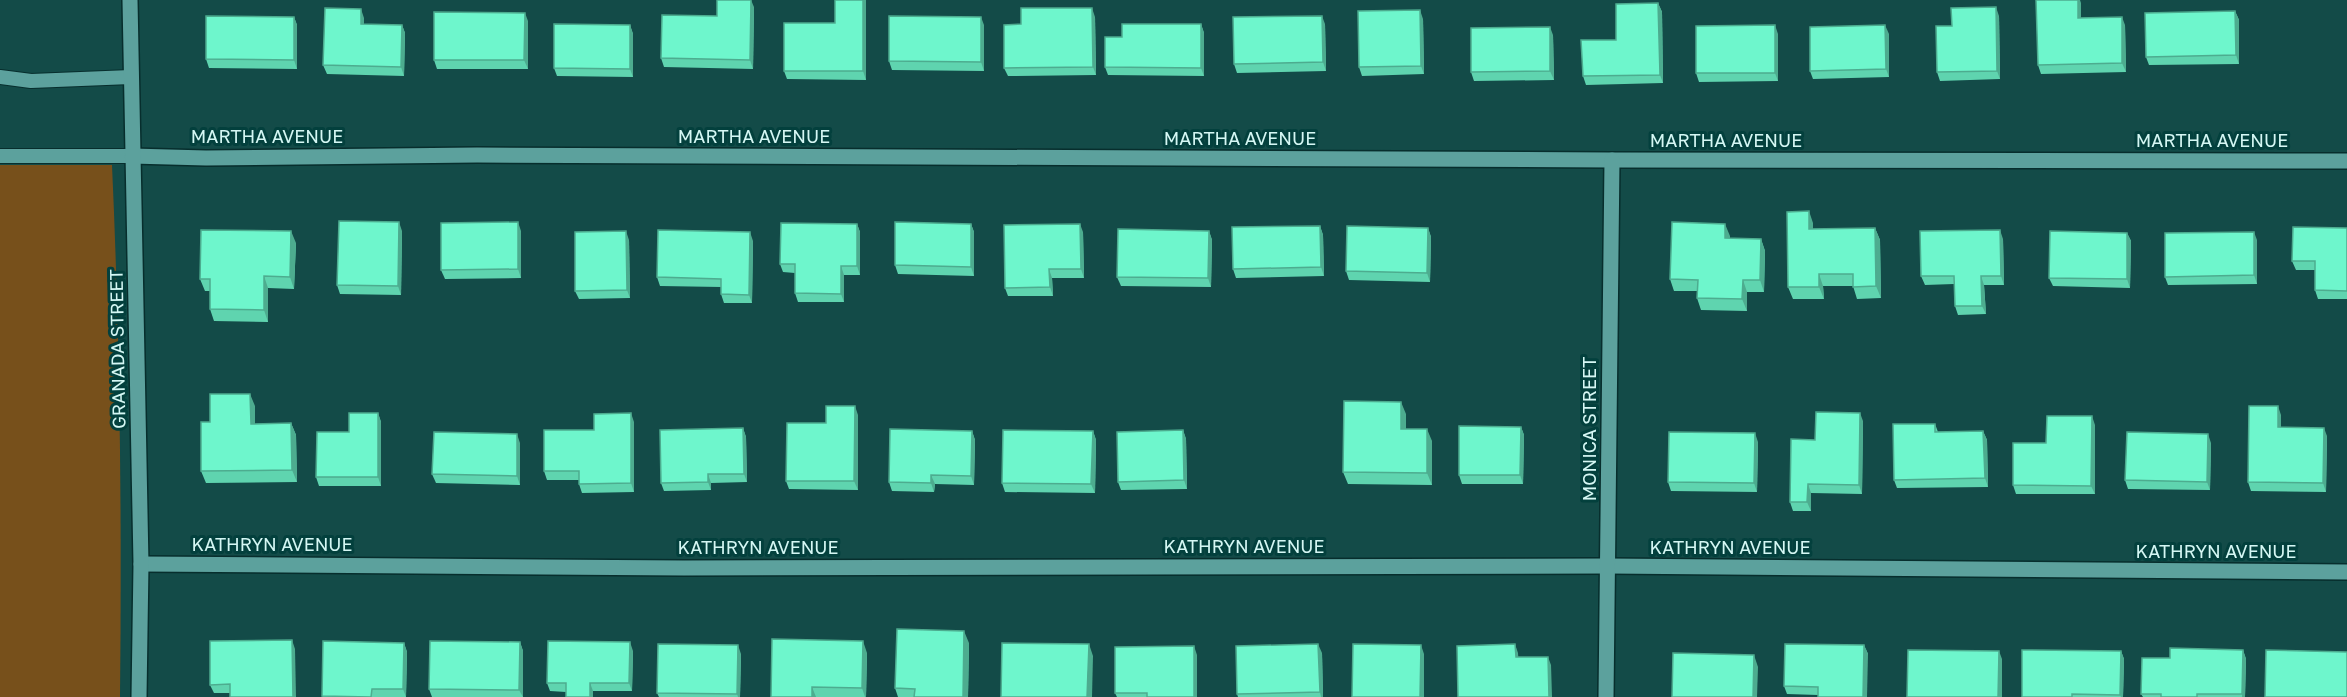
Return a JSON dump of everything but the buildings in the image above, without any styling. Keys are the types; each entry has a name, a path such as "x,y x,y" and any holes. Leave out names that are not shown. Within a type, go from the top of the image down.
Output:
{"street":[{"name":"GRANADA STREET","path":"130,0 141,564 139,697"},
{"name":"MARTHA AVENUE","path":"132,156 206,158 501,155 2347,161"},
{"name":"MONICA STREET","path":"1606,697 1612,160"},
{"name":"KATHRYN AVENUE","path":"141,564 684,568 1608,566 2347,572"}],"lane":[{"path":"0,77 31,81 131,77"},
{"path":"0,156 132,156"}],"shaded area":[{"path":"0,165 112,165 120,431 120,697 0,697"}]}
